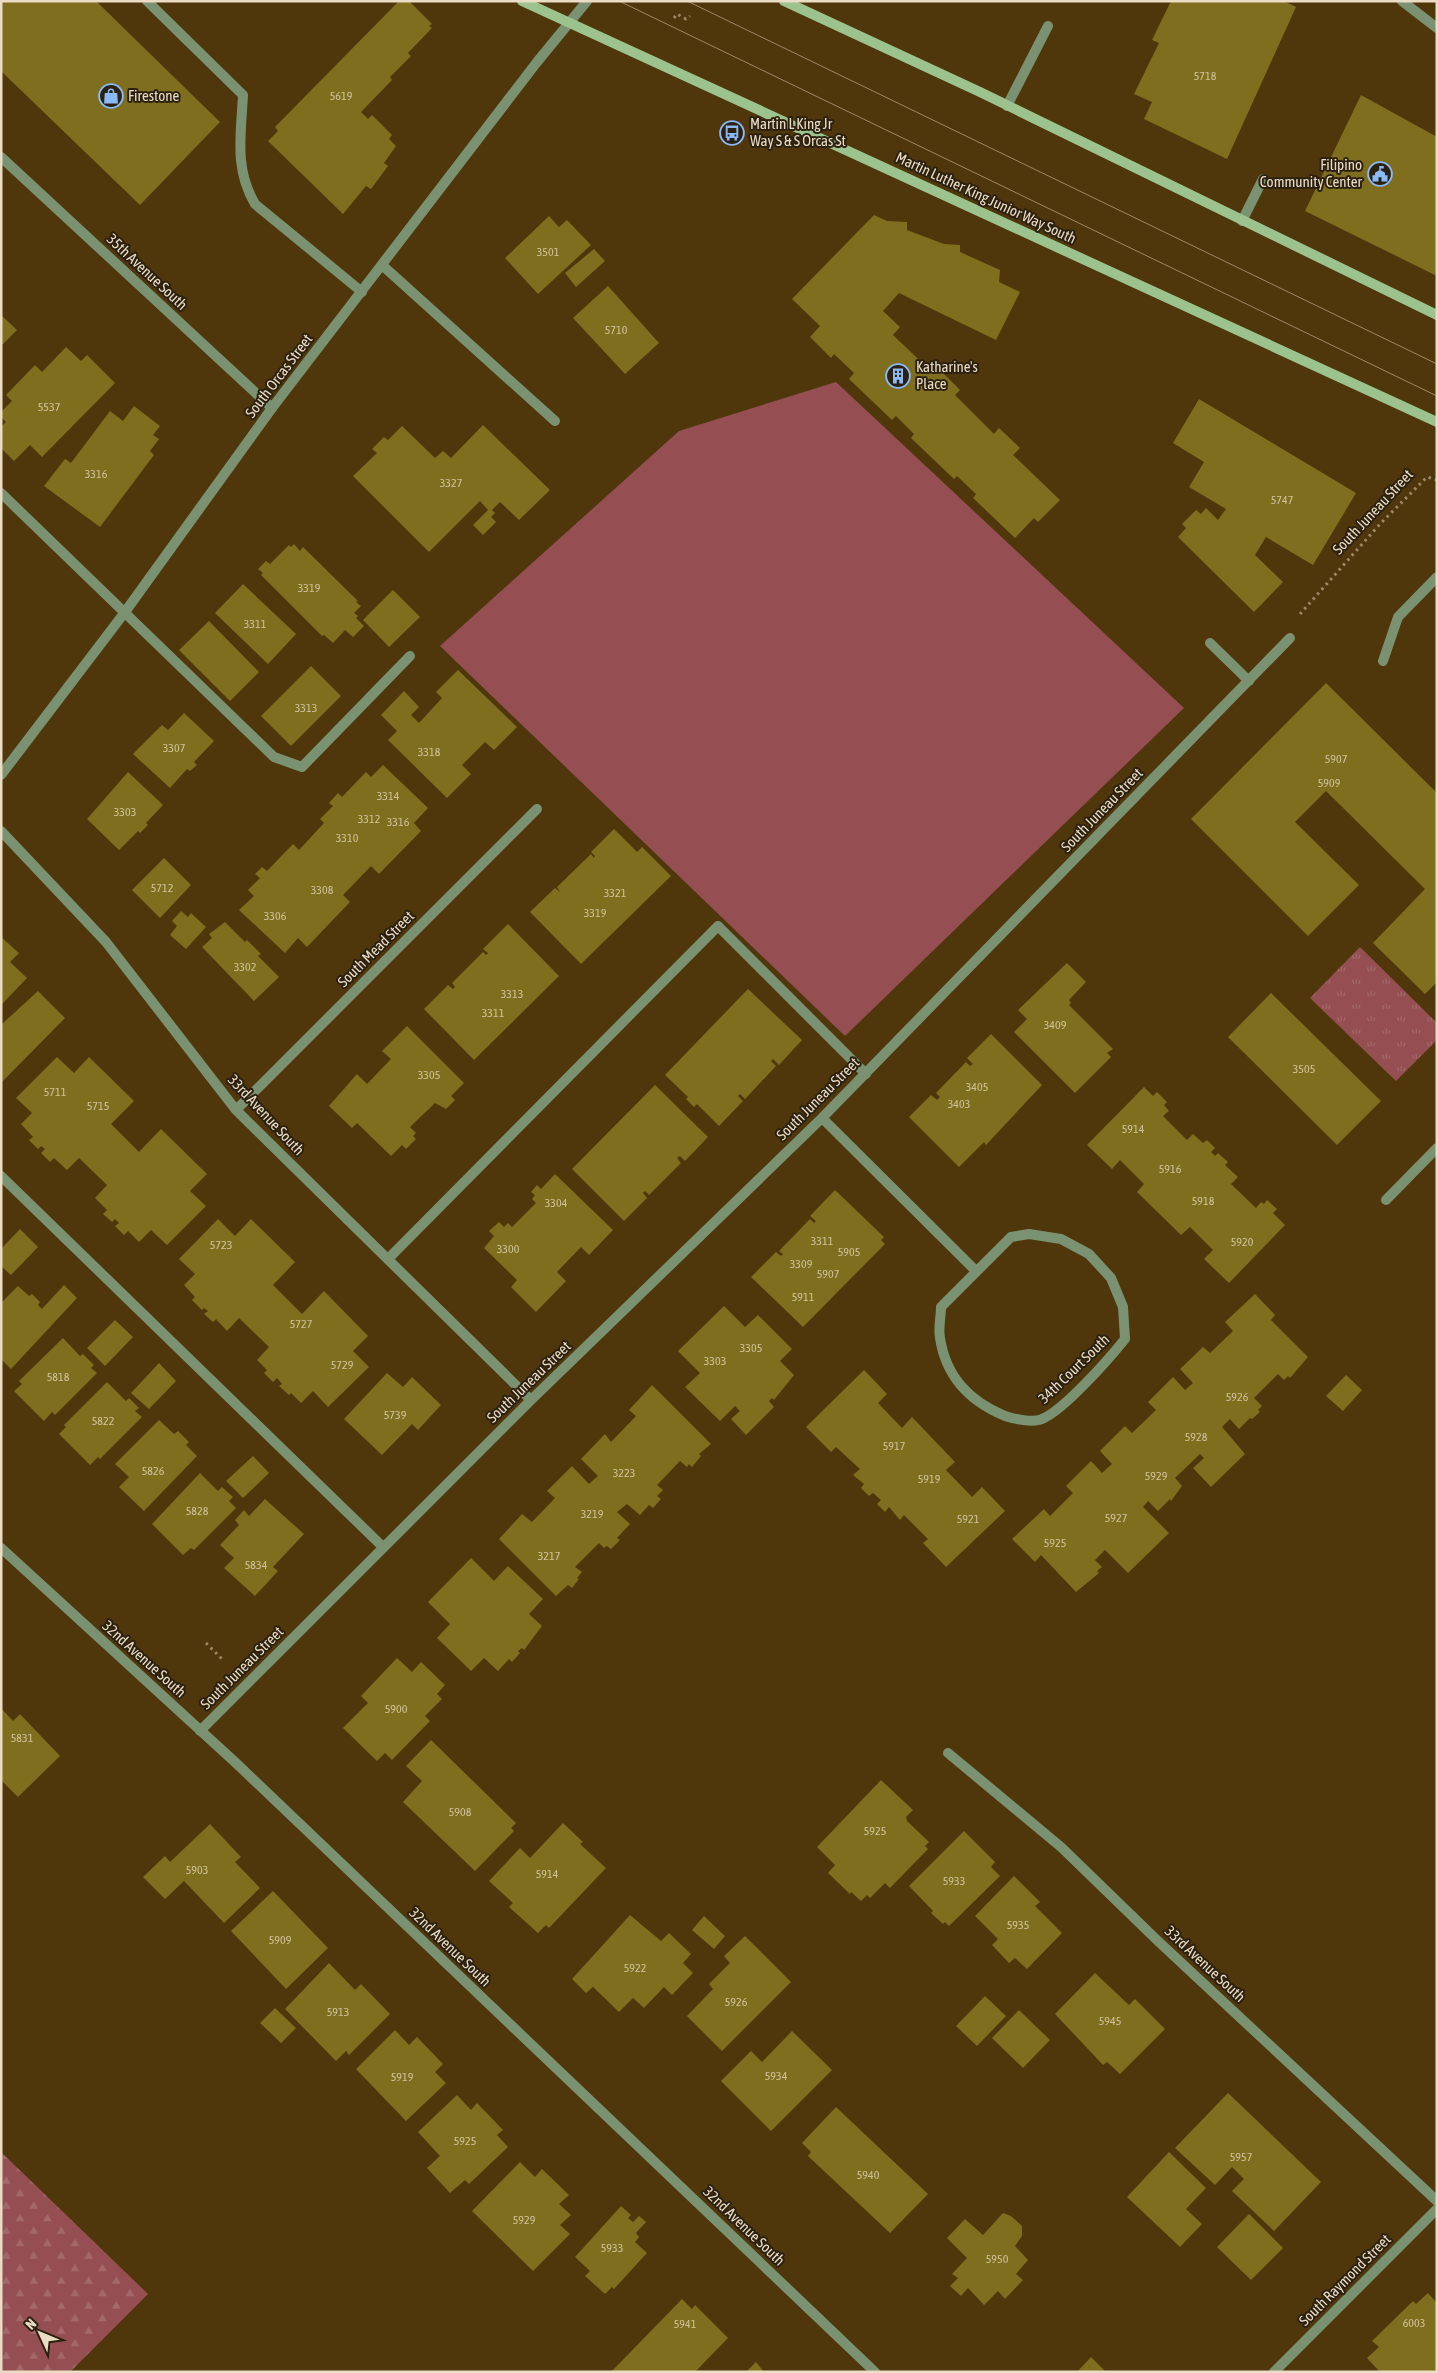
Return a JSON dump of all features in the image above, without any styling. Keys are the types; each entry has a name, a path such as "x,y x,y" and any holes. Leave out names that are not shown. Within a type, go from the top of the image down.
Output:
{"main road":[{"name":"Martin Luther King Junior Way South","path":"522,1 1437,422"},
{"path":"784,1 1007,106 1437,315"}],"street":[{"path":"147,1 243,95 240,167 247,191 255,204 362,292"},
{"name":"South Orcas Street","path":"1,775 125,612 272,408 568,23 587,1"},
{"path":"1402,1 1437,28"},
{"path":"1007,106 1048,26"},
{"name":"35th Avenue South","path":"1,157 272,408"},
{"path":"1242,221 1263,179"},
{"path":"382,265 555,421"},
{"path":"1,493 274,757 302,767 410,656"},
{"path":"1383,661 1398,617 1437,577"},
{"name":"South Juneau Street","path":"200,1731 531,1400 866,1074 1290,638"},
{"path":"1210,643 1249,681"},
{"name":"South Mead Street","path":"236,1110 537,809"},
{"name":"33rd Avenue South","path":"1,832 106,942 236,1110 531,1400"},
{"path":"388,1259 718,926 866,1074"},
{"path":"822,1118 976,1271"},
{"path":"1386,1200 1437,1148"},
{"path":"1,1176 383,1547"},
{"name":"34th Court South","path":"1029,1234 1061,1239 1089,1254 1111,1278 1123,1307 1125,1339 1056,1412 1040,1420 1012,1418 984,1407 962,1389 946,1364 939,1336 941,1307 976,1271 1011,1237 1029,1234"},
{"name":"32nd Avenue South","path":"1,1548 200,1731 875,2372"},
{"name":"33rd Avenue South","path":"948,1753 1061,1847 1159,1942 1437,2201"},
{"name":"South Raymond Street","path":"1274,2372 1437,2209"}],"path":[{"path":"674,18 677,14 686,19 690,16"},
{"name":"South Juneau Street","path":"1290,638 1300,614 1380,524 1427,476 1437,480"},
{"path":"206,1644 223,1660"}],"green space":[{"path":"836,382 1184,708 845,1036 440,646 679,431"},
{"path":"1360,947 1437,1023 1437,1040 1396,1081 1310,998"},
{"path":"1,2152 148,2294 70,2372 1,2372"}],"building":[{"name":"Firestone","path":"1,1 96,1 220,122 140,205 1,71"},
{"path":"399,1 409,1 432,24 429,26 432,28 408,53 411,56 390,77 392,80 361,112 368,119 372,115 392,135 389,139 396,146 384,163 388,166 371,189 366,186 343,214 268,141 278,131 275,127"},
{"path":"1171,1 1284,1 1296,7 1227,159 1144,119 1152,102 1134,94 1159,43 1152,40"},
{"name":"Filipino Community Center","path":"1361,95 1437,137 1437,276 1305,211"},
{"name":"Katharine's Place","path":"874,215 887,221 907,222 907,230 944,244 960,245 960,252 1000,270 999,282 1020,292 996,340 899,293 883,311 900,327 893,335 934,374 939,369 960,390 955,395 994,434 999,428 1020,448 1013,455 1060,500 1038,522 1034,518 1015,538 973,498 976,494 957,476 954,479 911,438 914,434 896,416 892,420 849,379 854,373 834,354 831,358 810,337 820,326 792,299"},
{"path":"549,216 559,227 567,220 591,245 538,294 505,258"},
{"path":"594,249 605,261 576,287 565,273"},
{"path":"608,286 659,343 625,374 573,318"},
{"path":"1,315 17,330 1,346"},
{"path":"66,347 81,361 87,355 115,383 42,457 30,445 14,461 1,448 1,427 6,422 1,417 1,412 12,401 6,395 35,365 42,372"},
{"path":"1199,399 1356,493 1313,565 1266,537 1255,555 1283,582 1254,612 1178,537 1186,528 1182,524 1196,510 1201,514 1206,508 1218,520 1226,509 1189,487 1204,462 1173,443"},
{"path":"134,406 160,426 153,435 159,439 150,451 154,455 100,527 44,486 65,459 71,463 110,411 123,421"},
{"path":"483,425 550,490 519,520 500,502 492,510 495,513 491,517 496,522 483,535 473,525 488,510 480,501 429,552 353,476 377,453 372,449 384,437 388,440 402,426 435,458 443,451 451,458"},
{"path":"294,544 300,551 303,547 358,601 356,602 361,606 354,613 364,626 353,637 345,630 333,643 324,635 322,636 261,575 263,573 258,569 266,561 270,564 289,545 291,547"},
{"path":"243,584 296,634 268,664 215,613"},
{"path":"393,590 420,617 389,647 363,620"},
{"path":"209,621 259,672 230,701 179,650"},
{"path":"311,666 341,696 291,746 261,716"},
{"path":"458,670 517,727 494,750 485,742 462,765 471,774 447,798 388,740 397,731 381,715 404,691 419,707 411,715 419,723 442,698 436,692"},
{"path":"1326,683 1437,793 1437,982 1425,994 1373,943 1425,889 1326,791 1295,822 1359,885 1308,936 1191,819"},
{"path":"184,713 214,741 194,762 197,765 190,771 187,769 170,788 133,754 162,725 168,730"},
{"path":"383,765 428,808 414,823 421,831 379,874 371,866 343,895 350,902 307,947 298,938 285,953 239,910 254,896 248,890 260,878 255,874 262,867 267,871 293,844 299,850 324,823 320,819 333,806 329,803 338,793 342,797 366,772 371,777"},
{"path":"128,772 163,805 146,823 148,825 140,833 138,831 119,850 87,819"},
{"path":"614,829 637,852 642,847 671,876 581,964 530,912 555,888 560,892 557,887 591,854 594,858 595,856 591,852"},
{"path":"164,858 191,885 160,918 132,890"},
{"path":"181,911 188,917 191,913 206,927 186,949 170,935 177,926 172,921"},
{"path":"225,922 245,942 247,940 261,954 258,956 279,977 254,1001 202,947 212,938 209,934"},
{"path":"508,924 559,976 474,1060 424,1009 448,985 453,989 455,987 452,983 483,952 486,955 488,953 483,949"},
{"path":"1,937 19,953 10,962 27,978 1,1005"},
{"path":"1067,963 1086,982 1069,1000 1071,1003 1069,1005 1113,1049 1107,1053 1111,1057 1075,1093 1014,1032 1027,1019 1018,1010"},
{"path":"748,989 802,1040 779,1065 773,1059 771,1061 776,1066 745,1099 740,1094 738,1096 743,1101 719,1126 697,1104 694,1107 686,1099 688,1097 665,1075"},
{"path":"38,991 65,1018 1,1083 1,1025"},
{"path":"1271,993 1381,1101 1337,1145 1228,1037"},
{"path":"407,1026 464,1083 451,1096 455,1100 446,1109 435,1103 410,1127 416,1133 413,1136 416,1139 406,1149 402,1145 391,1156 357,1123 352,1128 329,1106 357,1074 367,1084 391,1059 382,1051"},
{"path":"991,1034 1042,1085 986,1145 984,1142 959,1167 909,1117 931,1095 937,1100 940,1097 936,1093 966,1062 970,1066 973,1064 967,1058"},
{"path":"57,1057 74,1073 89,1057 134,1101 111,1124 139,1152 161,1129 207,1174 190,1191 206,1206 167,1245 151,1230 139,1242 128,1231 124,1235 115,1226 119,1223 115,1219 112,1222 103,1214 107,1210 95,1198 107,1185 79,1158 67,1170 54,1158 50,1162 41,1153 45,1149 41,1146 38,1149 29,1140 33,1137 21,1124 32,1113 16,1098"},
{"path":"655,1085 708,1137 685,1161 680,1156 677,1158 681,1163 649,1195 645,1191 643,1193 647,1198 624,1221 572,1169"},
{"path":"1144,1087 1153,1096 1157,1092 1167,1102 1164,1105 1169,1111 1163,1116 1187,1140 1193,1134 1203,1143 1207,1140 1215,1148 1211,1152 1215,1156 1218,1153 1228,1162 1225,1165 1238,1177 1231,1184 1256,1208 1261,1202 1264,1204 1267,1200 1277,1209 1273,1213 1285,1225 1229,1283 1204,1259 1213,1250 1190,1227 1181,1235 1137,1192 1144,1184 1120,1160 1112,1169 1087,1145"},
{"path":"555,1174 613,1230 589,1255 581,1247 557,1272 566,1281 536,1312 511,1287 517,1280 484,1248 494,1236 489,1231 499,1222 504,1227 508,1223 512,1227 536,1203 532,1199 535,1195 531,1192 537,1185 541,1189"},
{"path":"835,1190 884,1237 881,1240 885,1244 803,1327 751,1277 776,1252 781,1256 783,1254 779,1251 810,1219 814,1223 816,1221 810,1216"},
{"path":"218,1219 235,1236 251,1219 295,1262 273,1285 302,1314 324,1291 368,1336 353,1351 369,1367 328,1407 313,1391 301,1403 291,1393 289,1395 279,1386 282,1384 277,1378 273,1382 264,1373 267,1370 257,1360 269,1347 239,1318 227,1331 216,1319 213,1322 204,1314 208,1311 204,1308 202,1310 192,1300 195,1297 184,1285 195,1274 179,1259"},
{"path":"20,1229 38,1247 11,1275 1,1266 1,1249"},
{"path":"64,1285 77,1298 11,1369 1,1359 1,1303 18,1286 29,1296 32,1294 40,1302 38,1305 42,1309"},
{"path":"1255,1294 1275,1315 1271,1320 1308,1357 1290,1378 1288,1376 1284,1380 1278,1374 1254,1398 1262,1406 1258,1410 1260,1412 1252,1419 1250,1418 1239,1429 1230,1419 1222,1427 1245,1454 1211,1487 1193,1468 1204,1458 1200,1454 1175,1478 1182,1486 1171,1501 1170,1499 1158,1511 1148,1501 1143,1507 1169,1533 1128,1573 1105,1550 1095,1560 1102,1567 1097,1571 1099,1573 1076,1592 1041,1555 1035,1562 1012,1539 1044,1509 1050,1516 1073,1493 1066,1486 1091,1461 1102,1473 1112,1464 1100,1451 1125,1426 1132,1433 1156,1410 1148,1402 1173,1377 1185,1390 1193,1383 1180,1369 1203,1347 1210,1353 1233,1331 1225,1322"},
{"path":"724,1306 745,1327 758,1315 792,1349 780,1361 794,1375 774,1400 772,1398 769,1401 774,1407 746,1435 731,1419 740,1411 735,1406 720,1421 685,1387 700,1373 678,1351"},
{"path":"115,1320 133,1337 105,1366 87,1348"},
{"path":"63,1338 80,1356 83,1354 94,1365 91,1368 97,1373 55,1415 52,1412 44,1421 14,1391 22,1384 19,1381"},
{"path":"159,1363 176,1381 149,1409 131,1393"},
{"path":"864,1370 887,1394 878,1403 902,1428 912,1417 955,1462 946,1470 972,1497 982,1487 1005,1511 946,1567 923,1543 928,1539 904,1515 900,1520 889,1507 885,1512 877,1504 881,1500 873,1493 869,1496 861,1488 864,1484 853,1475 860,1469 836,1447 831,1452 806,1427"},
{"path":"387,1373 403,1387 412,1377 441,1405 418,1430 412,1424 382,1455 344,1419"},
{"path":"1346,1375 1362,1390 1343,1411 1326,1396"},
{"path":"107,1382 126,1401 129,1398 139,1408 135,1411 142,1417 100,1459 98,1457 90,1465 59,1434 66,1427 64,1425"},
{"path":"652,1385 711,1444 699,1454 701,1456 692,1467 689,1464 687,1467 680,1461 657,1485 663,1490 657,1496 661,1499 653,1508 649,1505 640,1515 627,1504 617,1512 630,1524 617,1538 620,1540 611,1549 607,1546 604,1548 599,1543 575,1567 582,1572 572,1588 568,1585 556,1596 499,1539 522,1514 532,1522 555,1498 547,1491 572,1466 589,1484 598,1476 581,1459 605,1434 611,1442 636,1416 629,1410"},
{"path":"159,1420 174,1434 178,1431 189,1442 186,1445 197,1456 144,1511 119,1487 129,1477 115,1464"},
{"path":"253,1456 269,1473 243,1498 226,1481"},
{"path":"200,1473 218,1491 222,1487 233,1497 229,1501 236,1508 194,1550 191,1548 183,1555 152,1524"},
{"path":"265,1499 304,1534 273,1567 278,1571 255,1596 224,1568 234,1558 220,1545 239,1525 235,1520 244,1510 249,1516"},
{"path":"471,1558 494,1581 508,1566 543,1599 529,1614 542,1626 524,1650 522,1648 518,1651 520,1653 512,1662 509,1659 498,1671 484,1658 471,1671 437,1638 450,1624 428,1602"},
{"path":"397,1658 412,1672 421,1662 445,1685 437,1694 442,1699 425,1716 430,1721 392,1760 385,1753 377,1761 343,1728 368,1703 361,1696"},
{"path":"1,1708 13,1721 20,1714 60,1756 18,1797 1,1780"},
{"path":"431,1740 516,1823 511,1828 514,1831 475,1871 403,1802 422,1781 406,1766"},
{"path":"881,1780 913,1810 906,1817 907,1821 929,1842 925,1846 928,1849 890,1888 885,1883 870,1898 867,1895 861,1901 851,1892 850,1894 828,1873 835,1865 817,1847"},
{"path":"563,1823 583,1842 580,1844 606,1868 549,1928 546,1925 538,1933 509,1907 513,1903 489,1881 520,1848 530,1858"},
{"path":"210,1824 241,1857 235,1862 260,1888 224,1923 184,1881 165,1899 143,1877 165,1856 170,1862"},
{"path":"964,1831 995,1862 991,1867 1000,1876 949,1926 945,1922 943,1924 931,1913 933,1911 909,1886"},
{"path":"1014,1876 1040,1902 1035,1906 1062,1933 1027,1969 1015,1958 1009,1963 992,1945 998,1939 975,1916"},
{"path":"273,1891 328,1948 286,1989 231,1931"},
{"path":"630,1915 661,1941 669,1933 691,1954 683,1963 693,1973 672,1995 664,1987 644,2008 633,1998 619,2012 593,1987 586,1993 572,1979"},
{"path":"704,1916 725,1936 714,1949 692,1930"},
{"path":"745,1936 791,1982 722,2051 687,2016 713,1989 709,1984 730,1963 724,1956"},
{"path":"329,1963 355,1990 361,1984 390,2014 349,2055 346,2051 336,2061 285,2009"},
{"path":"1095,1973 1129,2005 1135,1999 1165,2029 1120,2074 1107,2062 1103,2065 1055,2014"},
{"path":"985,1996 1006,2016 977,2046 956,2026"},
{"path":"275,2008 296,2028 281,2043 260,2023"},
{"path":"1019,2010 1050,2040 1023,2068 992,2038"},
{"path":"395,2030 409,2045 417,2037 443,2064 435,2072 446,2083 406,2121 356,2069"},
{"path":"792,2031 832,2070 771,2131 721,2081 751,2051 762,2062"},
{"path":"1228,2093 1321,2182 1274,2231 1232,2191 1244,2179 1232,2167 1215,2185 1175,2148"},
{"path":"457,2095 471,2110 477,2103 503,2130 497,2135 508,2147 469,2184 465,2180 450,2193 427,2168 440,2156 418,2132"},
{"path":"836,2107 928,2194 890,2233 808,2156 811,2152 802,2143"},
{"path":"1169,2152 1206,2188 1186,2209 1202,2224 1180,2247 1127,2197"},
{"path":"520,2162 535,2177 542,2169 569,2195 559,2204 571,2215 560,2225 570,2234 533,2271 472,2211"},
{"path":"621,2206 631,2215 628,2218 633,2222 639,2216 646,2222 636,2233 639,2237 635,2242 647,2253 614,2289 612,2287 605,2294 585,2276 590,2271 575,2257"},
{"path":"1003,2213 1011,2216 1022,2226 1022,2236 1015,2246 1028,2260 1016,2274 1023,2280 1005,2299 998,2291 984,2305 968,2288 961,2296 950,2286 958,2278 952,2274 967,2258 947,2238 965,2219 983,2235"},
{"path":"1249,2214 1283,2248 1251,2280 1217,2247"},
{"path":"1428,2293 1437,2303 1437,2372 1380,2372 1367,2358 1379,2347 1372,2341 1413,2301 1416,2304"},
{"path":"682,2299 692,2309 695,2305 728,2338 695,2372 611,2372"},
{"path":"1091,2357 1106,2372 1077,2372"},
{"path":"756,2362 764,2372 746,2372"}],"tram line":[{"path":"619,1 1437,396"},
{"path":"687,1 1437,364"}],"place":[{"name":"Firestone","path":"111,96"},
{"name":"Martin L King Jr Way S & S Orcas St","path":"732,133"},
{"name":"Filipino Community Center","path":"1380,174"},
{"name":"Katharine's Place","path":"898,376"}]}
